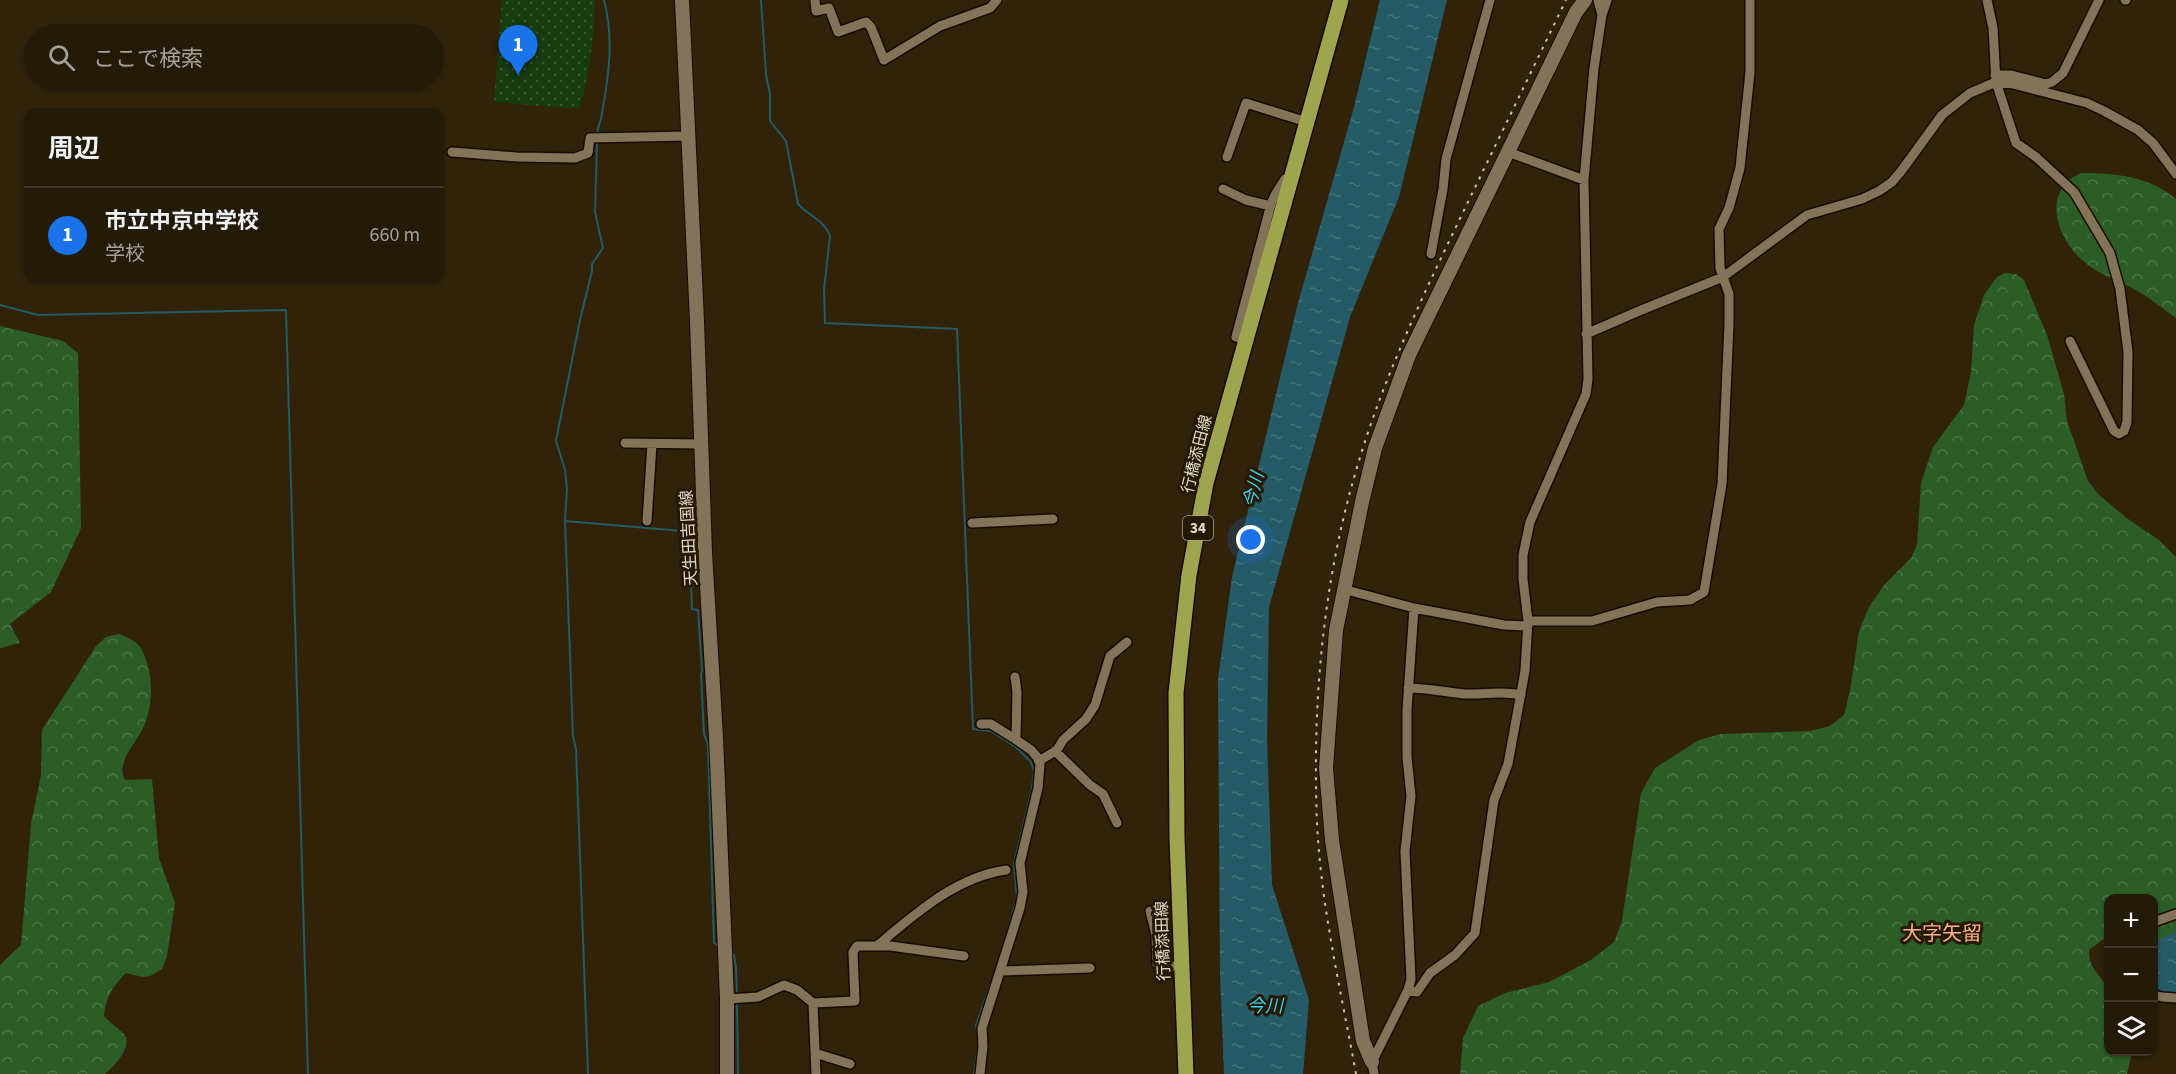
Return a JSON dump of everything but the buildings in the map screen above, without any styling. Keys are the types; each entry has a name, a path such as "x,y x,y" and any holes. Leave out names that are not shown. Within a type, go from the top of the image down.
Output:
{"main road":[{"name":"行橋添田線","path":"1186,1074 1177,838 1176,693 1190,575 1206,483 1341,0"}],"street":[{"name":"天生田吉国線","path":"682,0 705,552 717,737 727,999 727,1074"},
{"path":"815,0 816,10 829,8 838,32 866,22 871,27 884,60 940,26 990,8 997,0"},
{"path":"1431,254 1446,159 1490,0"},
{"path":"1373,1068 1362,1041 1332,840 1326,768 1332,674 1343,590 1364,491 1390,405 1409,355 1576,12 1585,0"},
{"path":"1598,0 1602,15"},
{"path":"1408,990 1417,992 1430,973 1455,955 1475,933 1494,800 1508,764 1521,695 1528,623 1523,579 1526,534 1586,394 1588,379 1584,180 1594,68 1602,15 1607,0"},
{"path":"1343,590 1414,608 1503,625 1592,621 1616,616 1657,602 1690,600 1704,592 1722,484 1729,324 1729,294 1720,268 1719,229 1729,207 1740,168 1750,72 1750,0"},
{"path":"1987,0 1993,28 1996,78 2016,143 2074,192 2110,253 2120,289 2128,352 2127,423 2124,431 2119,434 2114,431 2070,341"},
{"path":"1586,334 1723,277 1807,215 1862,199 1893,182 1942,115 1970,93 1996,78 2011,75 2046,84 2058,79 2063,74 2099,0"},
{"path":"1996,78 2087,103 2104,111 2138,130 2153,143 2176,174"},
{"path":"1227,157 1246,103 1307,122"},
{"path":"452,152 517,158 575,158 588,153 590,138 688,136"},
{"path":"1508,152 1584,180"},
{"path":"1246,340 1236,337 1271,206 1285,179 1291,180"},
{"path":"1223,189 1246,200 1271,206"},
{"path":"625,443 701,444"},
{"path":"647,521 651,444"},
{"path":"972,523 1053,519"},
{"path":"1373,1068 1408,990 1411,963 1406,851 1411,796 1407,757 1408,688 1414,608"},
{"path":"1039,761 1055,751 1063,740 1086,719 1095,705 1110,656 1127,642"},
{"path":"1014,677 1017,692 1016,739"},
{"path":"1408,688 1426,688 1466,694 1495,692 1521,695"},
{"path":"980,1074 982,1028 1014,933 1023,892 1020,863 1041,772 1039,761 1031,750 991,724 981,724"},
{"path":"1055,751 1090,785 1103,794 1117,823"},
{"path":"878,945 909,919 963,883 988,873 1006,870"},
{"path":"1150,911 1156,934 1157,964 1182,967"},
{"path":"2158,921 2176,914"},
{"path":"727,999 758,997 784,986 797,990 813,1003 855,1001 853,952 857,946 878,945 964,956"},
{"path":"1001,970 1090,968"},
{"path":"2158,996 2176,998"},
{"path":"813,1003 816,1074"},
{"path":"815,1053 850,1064"}],"green space":[{"path":"502,0 595,0 591,55 579,109 494,102"},
{"path":"2081,173 2131,177 2155,185 2176,199 2176,318 2140,292 2088,265 2068,244 2059,224 2057,203 2066,183"},
{"path":"2005,273 2016,274 2024,280 2047,335 2064,394 2067,421 2088,481 2099,495 2128,519 2159,540 2176,557 2176,967 2158,952 2158,894 2104,894 2104,939 2089,950 2093,967 2104,983 2104,1056 2131,1056 2127,1074 1460,1074 1463,1038 1478,1006 1505,993 1549,982 1591,960 1614,942 1622,921 1641,793 1655,768 1699,740 1721,734 1810,731 1830,726 1844,715 1859,631 1869,607 1884,585 1911,558 1917,545 1921,483 1933,447 1964,405 1971,372 1974,325 1984,295 1997,277"},
{"path":"0,326 63,341 78,353 81,528 51,592 10,624 20,643 0,648"},
{"path":"119,634 139,645 150,673 149,711 141,732 125,759 123,773 125,780 152,779 159,858 175,903 167,956 162,969 143,977 126,973 110,993 104,1016 123,1033 127,1043 122,1055 105,1074 0,1074 0,965 21,945 31,824 41,775 42,730 96,646 106,637"}],"water":[{"name":"今川","path":"1380,0 1447,0 1399,197 1350,317 1269,607 1267,738 1272,885 1309,1000 1303,1074 1224,1074 1220,973 1218,679 1232,577 1298,303 1354,107"},
{"path":"2176,932 2176,1003 2158,989 2158,939"}],"waterway":[{"path":"597,136 605,99 610,42 604,0"},
{"path":"761,0 766,74 770,95 770,121 786,141 798,204 820,222 830,236 824,290 825,323 957,329 973,729 991,731 1016,747 1031,762 1034,771 1032,789 1014,864 1017,898 1004,944"},
{"path":"588,1074 565,521 567,489 565,470 556,441 592,264 603,248 595,212 597,142"},
{"path":"0,305 38,315 286,310 308,1074"},
{"path":"565,521 694,532 696,582 691,585 692,609 698,610 704,734 708,745 714,943 721,947"},
{"path":"731,953 734,955 736,968 737,996"},
{"path":"974,1074 979,1041 976,1025 994,975"},
{"path":"737,1002 738,1074"}],"railway":[{"path":"1356,1074 1327,917 1317,823 1316,732 1322,642 1336,552 1358,464 1407,332 1566,0"}],"place":[{"name":"市立中京中学校","path":"518,75"}],"district":[{"name":"大字矢留","path":"1942,934"}]}
